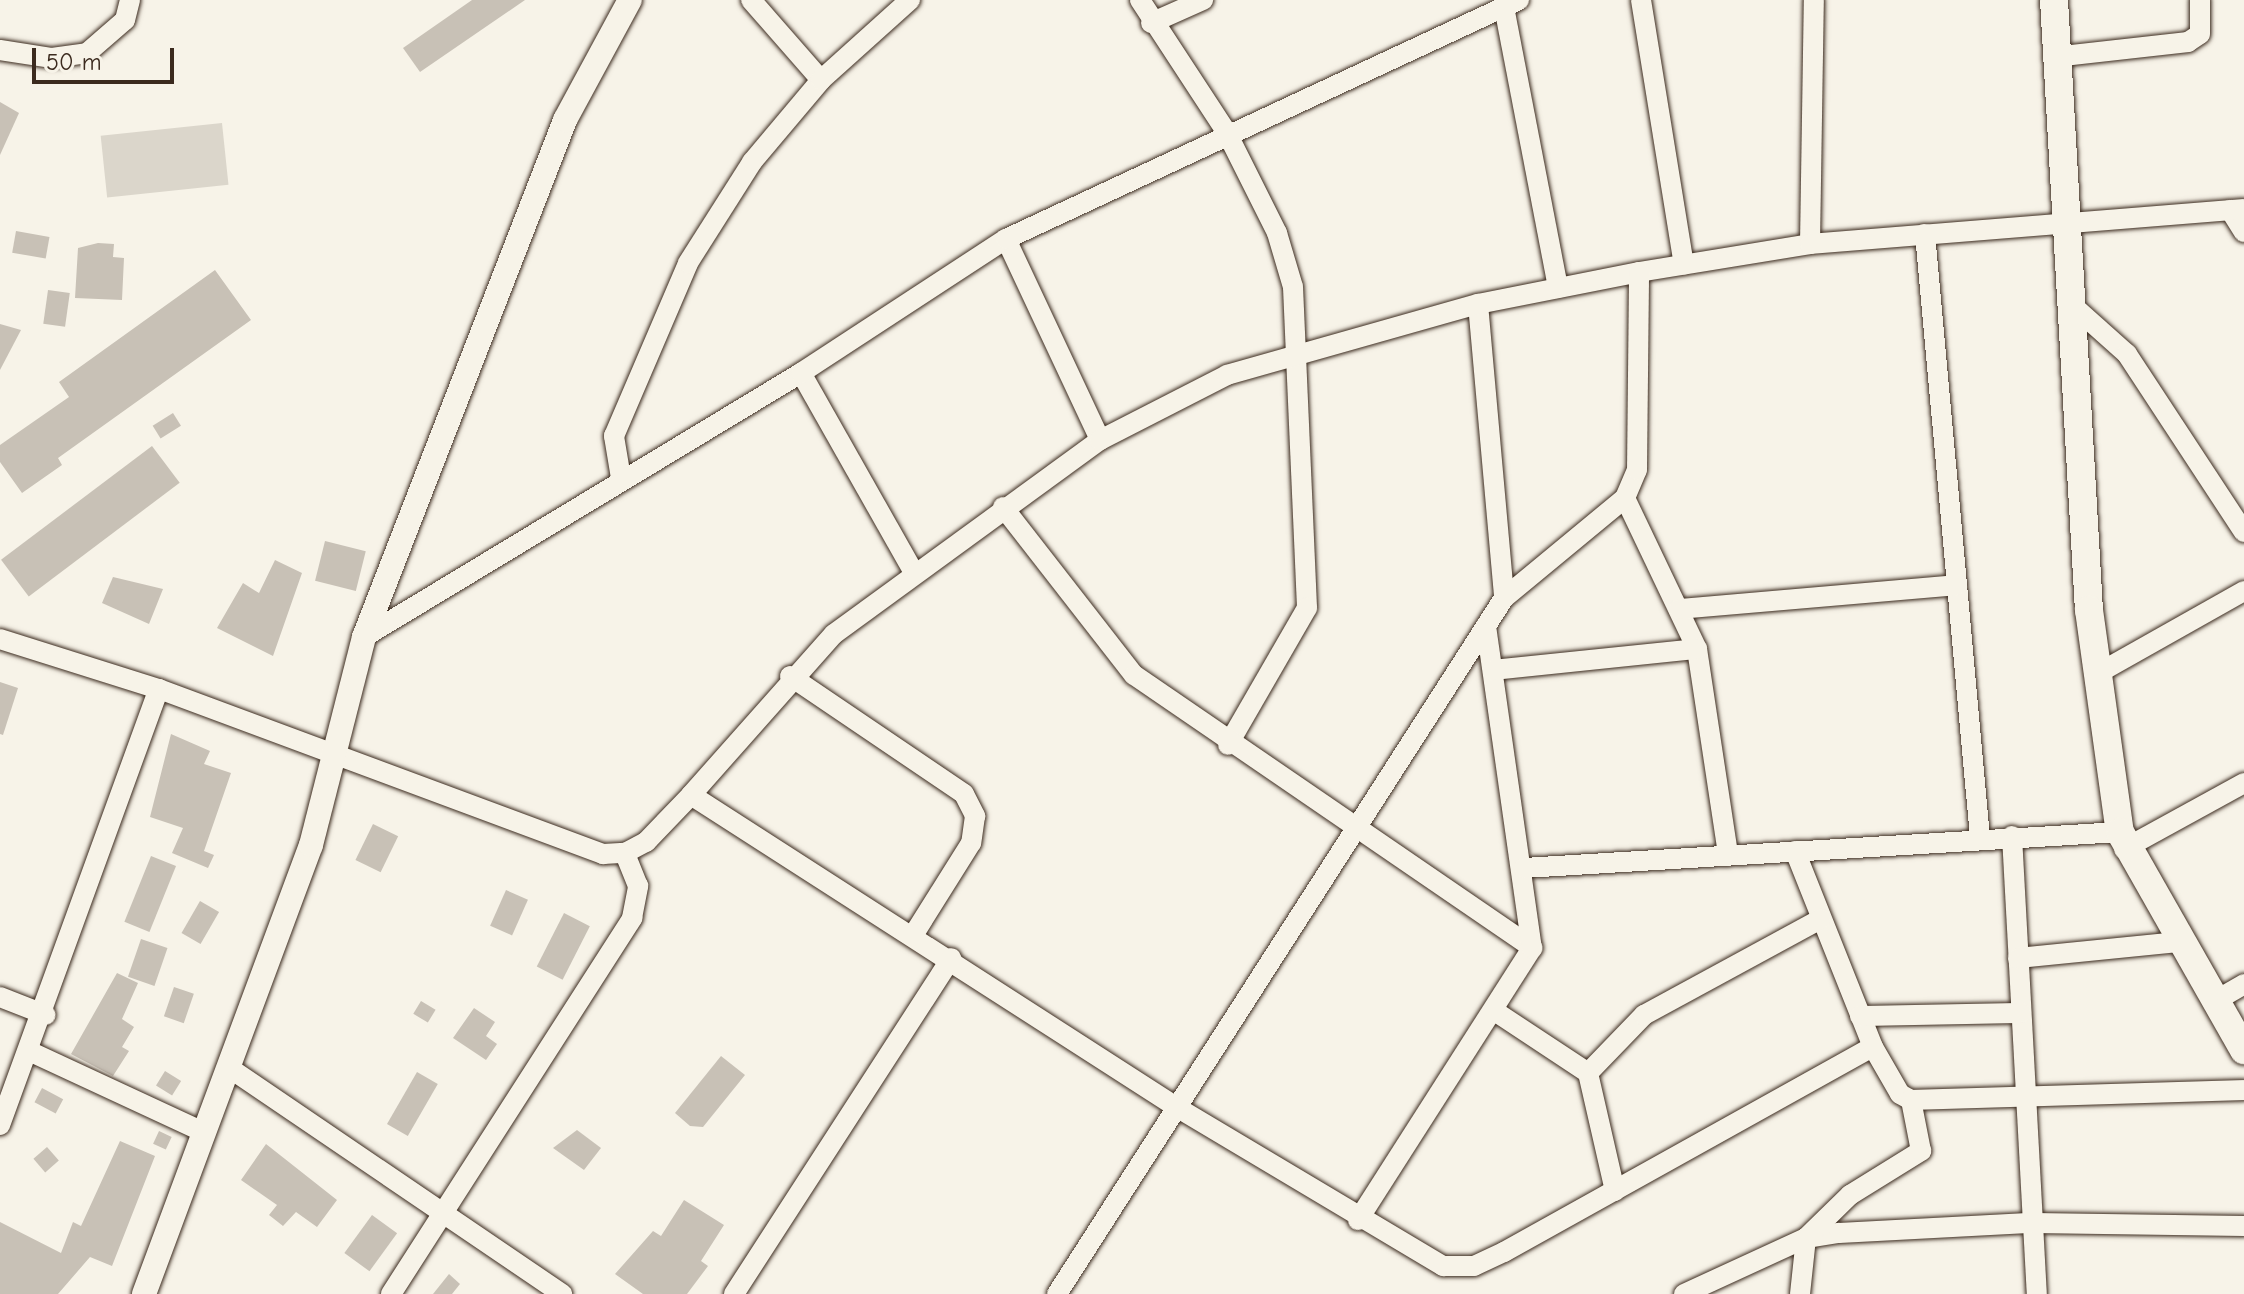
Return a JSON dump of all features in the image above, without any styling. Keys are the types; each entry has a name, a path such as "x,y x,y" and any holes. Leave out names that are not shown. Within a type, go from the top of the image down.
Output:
{"main road":[{"path":"2054,0 2063,226 2071,304 2095,675 2122,841 2178,942 2244,1050"}],"street":[{"path":"0,50 52,58 87,53 125,20 130,0"},
{"path":"144,1294 301,874 336,755 364,637 565,120 630,0"},
{"path":"751,0 821,80"},
{"path":"621,478 614,436 688,263 752,162 821,80 910,0"},
{"path":"1140,0 1151,23 1227,133 1289,273 1307,608 1228,745"},
{"path":"1151,23 1203,0"},
{"path":"1641,0 1684,265"},
{"path":"1810,244 1814,0"},
{"path":"2054,57 2188,42 2200,34 2200,0"},
{"path":"364,637 621,478 801,373 1006,239 1227,133 1512,3 1558,288"},
{"path":"0,639 159,689 603,854 625,853 646,842 691,795 790,676 914,573 1100,440 1227,375 1293,353 1478,304 1639,272 1810,244 2237,210 2244,232"},
{"path":"1925,234 1980,837"},
{"path":"1006,239 1100,440"},
{"path":"1057,1294 1360,828 1504,598 1625,498 1637,470 1639,272"},
{"path":"1478,304 1504,598"},
{"path":"2071,304 2127,354 2244,532"},
{"path":"801,373 914,573"},
{"path":"1625,498 1697,649 1728,855"},
{"path":"1003,507 1101,642 1228,745 1360,828 1532,948"},
{"path":"1679,609 1957,585"},
{"path":"2095,675 2244,591"},
{"path":"1358,1220 1496,1012 1532,948 1524,868 1486,626"},
{"path":"1493,670 1697,649"},
{"path":"790,676 964,794 975,816 971,843 914,934"},
{"path":"0,1125 46,1015 159,689"},
{"path":"1524,868 1980,837 2122,841 2244,783"},
{"path":"691,795 914,934 1178,1108 1358,1220 1443,1266 1474,1266 1873,1047"},
{"path":"2012,836 2037,1294"},
{"path":"1795,851 1889,1083 1911,1100 2025,1099 2244,1090"},
{"path":"391,1294 632,918 638,886 625,853"},
{"path":"1588,1073 1644,1015 1821,919"},
{"path":"2018,958 2178,942"},
{"path":"734,1294 951,958"},
{"path":"2215,1001 2244,984"},
{"path":"0,997 46,1015"},
{"path":"1496,1012 1588,1073 1615,1191"},
{"path":"1860,1016 2021,1013"},
{"path":"31,1052 203,1132"},
{"path":"228,1067 562,1294"},
{"path":"1684,1294 1806,1238 1850,1195 1921,1151 1911,1100"},
{"path":"1806,1238 2033,1223 2244,1226"},
{"path":"1800,1294 1806,1238"}],"shaded area":[{"path":"222,123 228,185 107,197 101,136"}],"building":[{"path":"472,0 525,0 420,72 403,48"},
{"path":"0,102 19,113 0,155"},
{"path":"16,231 49,237 46,259 12,253"},
{"path":"98,243 114,244 113,257 124,258 122,300 75,298 78,248"},
{"path":"215,270 251,320 58,458 62,465 22,493 0,462 0,445 69,397 59,382"},
{"path":"48,290 70,293 65,327 43,324"},
{"path":"0,324 21,330 0,370"},
{"path":"173,413 181,426 161,438 153,426"},
{"path":"152,446 180,483 29,596 1,560"},
{"path":"325,541 366,551 356,591 315,581"},
{"path":"275,560 302,573 273,656 217,628 243,583 259,593"},
{"path":"113,577 163,589 149,624 102,603"},
{"path":"0,682 18,688 3,735 0,734"},
{"path":"171,734 210,751 204,764 231,773 204,851 214,855 208,868 172,853 183,828 150,817"},
{"path":"373,824 398,836 381,872 355,860"},
{"path":"151,856 176,866 149,932 124,922"},
{"path":"506,890 528,900 512,935 490,926"},
{"path":"200,901 219,912 201,944 182,933"},
{"path":"564,913 590,926 563,980 537,966"},
{"path":"141,939 167,948 154,986 128,977"},
{"path":"117,973 138,983 122,1019 134,1027 122,1047 129,1051 113,1076 71,1054"},
{"path":"174,987 194,994 184,1023 164,1016"},
{"path":"421,1001 436,1010 428,1023 413,1014"},
{"path":"474,1008 495,1022 486,1036 497,1044 486,1060 453,1038"},
{"path":"721,1056 745,1075 703,1127 690,1126 675,1113"},
{"path":"165,1071 181,1081 172,1095 156,1085"},
{"path":"417,1072 438,1084 408,1136 387,1124"},
{"path":"42,1088 63,1099 56,1113 34,1102"},
{"path":"577,1130 601,1148 584,1170 553,1148"},
{"path":"159,1131 172,1137 166,1150 153,1144"},
{"path":"120,1141 155,1156 112,1266 90,1257 58,1294 0,1294 0,1222 61,1253 73,1222 81,1226"},
{"path":"266,1144 337,1200 317,1227 296,1212 283,1226 269,1215 277,1205 241,1180"},
{"path":"47,1147 59,1161 45,1172 33,1159"},
{"path":"684,1200 724,1225 701,1261 708,1266 687,1294 643,1294 615,1274 653,1231 661,1236"},
{"path":"372,1215 397,1233 369,1271 344,1253"},
{"path":"449,1274 460,1284 452,1294 433,1294"}]}
